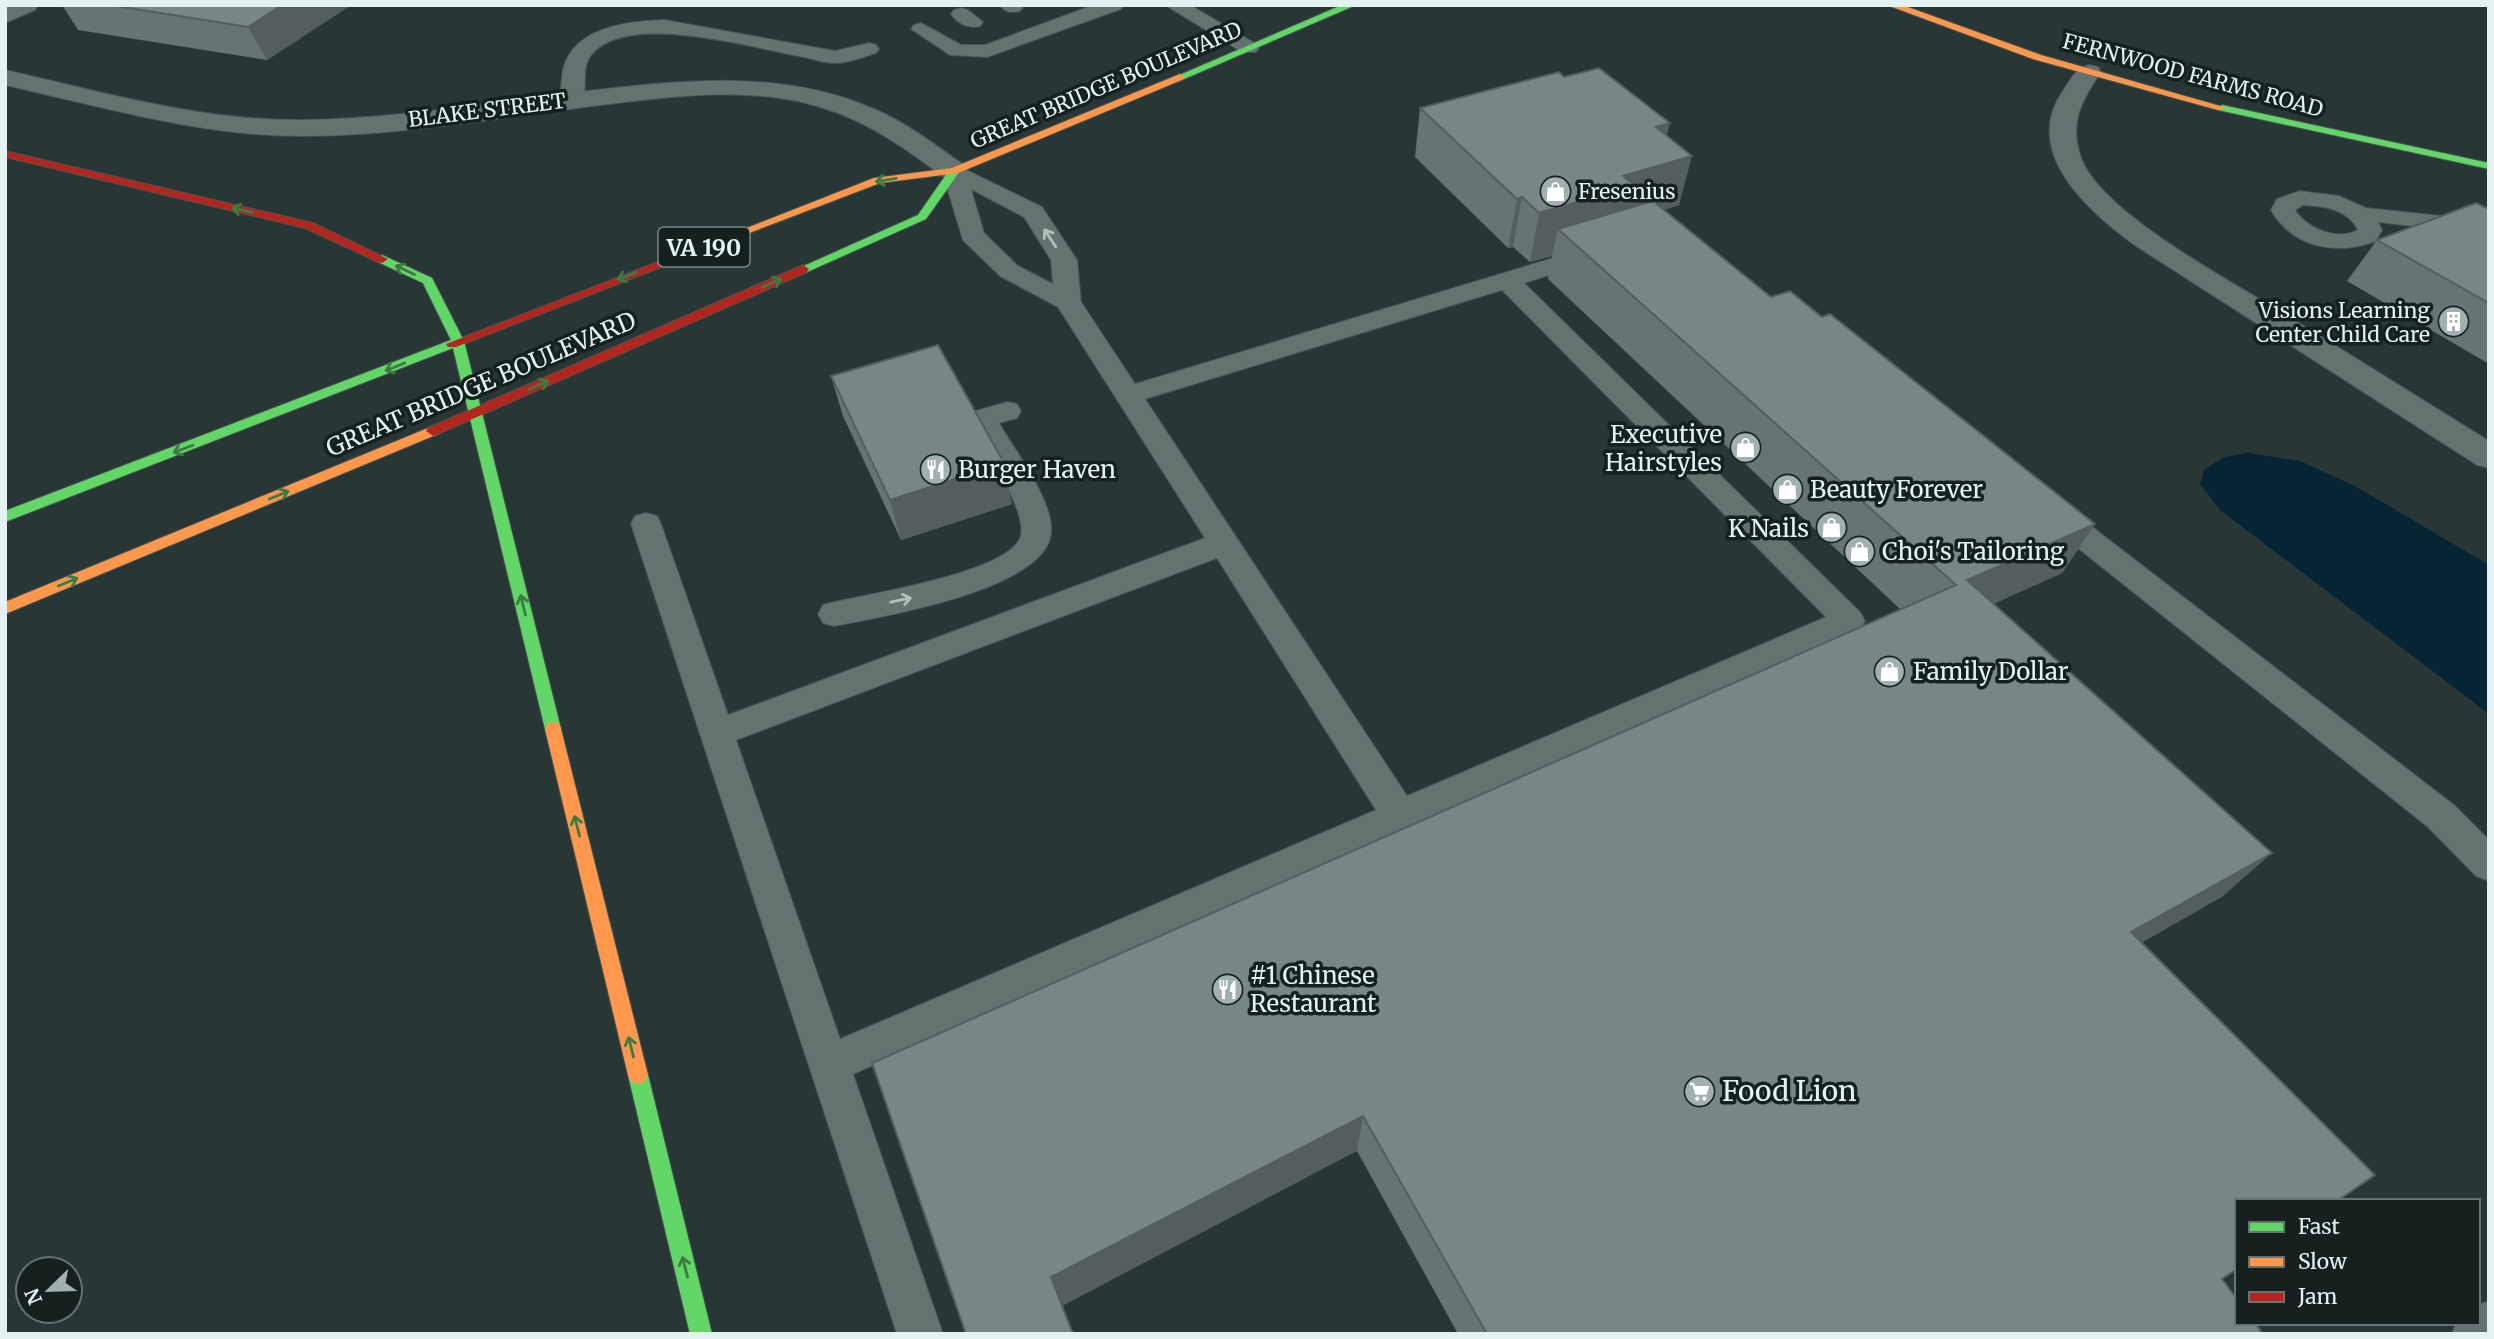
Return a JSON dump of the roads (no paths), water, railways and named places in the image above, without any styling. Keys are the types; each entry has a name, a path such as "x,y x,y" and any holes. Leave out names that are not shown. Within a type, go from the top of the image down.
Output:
{"main road":[{"name":"GREAT BRIDGE BOULEVARD","path":"5,517 878,180 954,171 1351,5"},
{"name":"FERNWOOD FARMS ROAD","path":"1892,5 1980,38 2158,92 2358,139 2489,166"},
{"path":"5,153 309,225 428,281 458,341 701,1334"},
{"path":"5,162 93,176"},
{"name":"GREAT BRIDGE BOULEVARD","path":"5,608 476,413 922,217 954,171"}],"street":[{"path":"5,16 27,5"},
{"path":"2089,72 2070,100 2063,121 2063,146 2073,169 2094,198 2119,222 2146,240 2489,457"},
{"name":"BLAKE STREET","path":"5,77 191,117 232,124 287,127 362,124 572,100 712,89 749,89 833,103 874,119 894,129 954,171"}],"lane":[{"path":"921,29 957,51 986,51 1002,41 1081,12 1114,5"},
{"path":"1175,5 1249,48"},
{"path":"572,100 575,64 581,53 608,34 637,27 665,26 835,57 854,55 869,49"},
{"path":"954,171 972,235 1009,271 1068,302"},
{"path":"954,171 1033,212 1064,261 1068,302 1400,816"},
{"path":"2361,215 2385,215 2489,228"},
{"path":"1128,395 1623,245"},
{"path":"828,1064 1849,621 1507,279"},
{"path":"834,614 936,592 987,576 1027,555 1036,536 1029,500 982,419 1007,411"},
{"path":"2025,491 2441,816 2489,865"},
{"path":"646,524 920,1334"},
{"path":"717,733 1224,543"},
{"path":"2475,1334 2489,1324"}],"water":[{"path":"2248,453 2300,461 2355,486 2489,565 2489,714 2220,510 2200,484 2204,470 2224,457"}],"place":[{"name":"Fresenius","path":"1555,191"},
{"name":"Visions Learning Center Child Care","path":"2453,322"},
{"name":"Executive Hairstyles","path":"1745,448"},
{"name":"Burger Haven","path":"935,469"},
{"name":"Beauty Forever","path":"1787,489"},
{"name":"K Nails","path":"1832,528"},
{"name":"Choi's Tailoring","path":"1859,551"},
{"name":"Family Dollar","path":"1890,671"},
{"name":"#1 Chinese Restaurant","path":"1227,989"},
{"name":"Food Lion","path":"1699,1091"}]}
